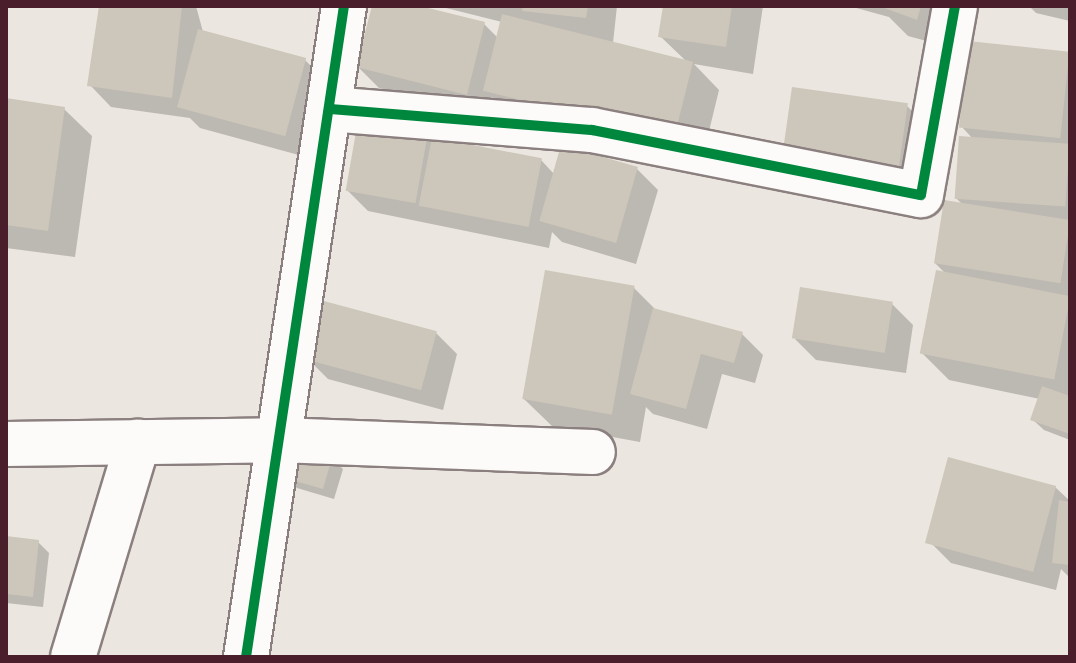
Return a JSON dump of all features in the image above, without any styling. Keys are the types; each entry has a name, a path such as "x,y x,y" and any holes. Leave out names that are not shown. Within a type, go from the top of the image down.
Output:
{"street":[{"path":"246,657 344,6"},
{"path":"329,109 592,130 921,195 955,6"},
{"path":"6,444 279,440 593,452"},
{"path":"73,657 138,442"}],"building":[{"path":"99,6 182,6 172,98 87,86"},
{"path":"372,6 420,6 485,22 467,95 356,67"},
{"path":"523,6 588,6 586,18 522,11"},
{"path":"663,6 732,6 726,47 658,37"},
{"path":"879,6 921,6 917,20"},
{"path":"502,14 693,62 674,138 483,91"},
{"path":"198,29 306,58 285,136 177,107"},
{"path":"968,41 1069,52 1060,138 959,128"},
{"path":"792,87 908,103 898,176 782,159"},
{"path":"6,98 65,107 48,231 6,225"},
{"path":"359,115 429,127 416,203 346,191"},
{"path":"959,136 1070,144 1065,207 955,199"},
{"path":"432,137 542,158 529,227 419,206"},
{"path":"561,145 638,167 616,243 539,221"},
{"path":"944,200 1070,220 1060,283 934,263"},
{"path":"545,270 635,286 612,415 522,399"},
{"path":"936,270 1070,296 1054,380 920,353"},
{"path":"800,287 893,302 885,353 792,338"},
{"path":"320,300 437,331 421,390 304,359"},
{"path":"653,308 743,332 734,363 701,354 686,409 630,394"},
{"path":"1042,386 1070,396 1070,434 1030,420"},
{"path":"293,445 332,456 323,489 284,478"},
{"path":"948,457 1056,486 1033,572 925,543"},
{"path":"1059,500 1070,502 1070,565 1052,563"},
{"path":"6,536 39,540 33,597 6,594"}],"cycle path":[{"path":"246,657 344,6"},
{"path":"329,109 592,130 921,195 955,6"}]}
